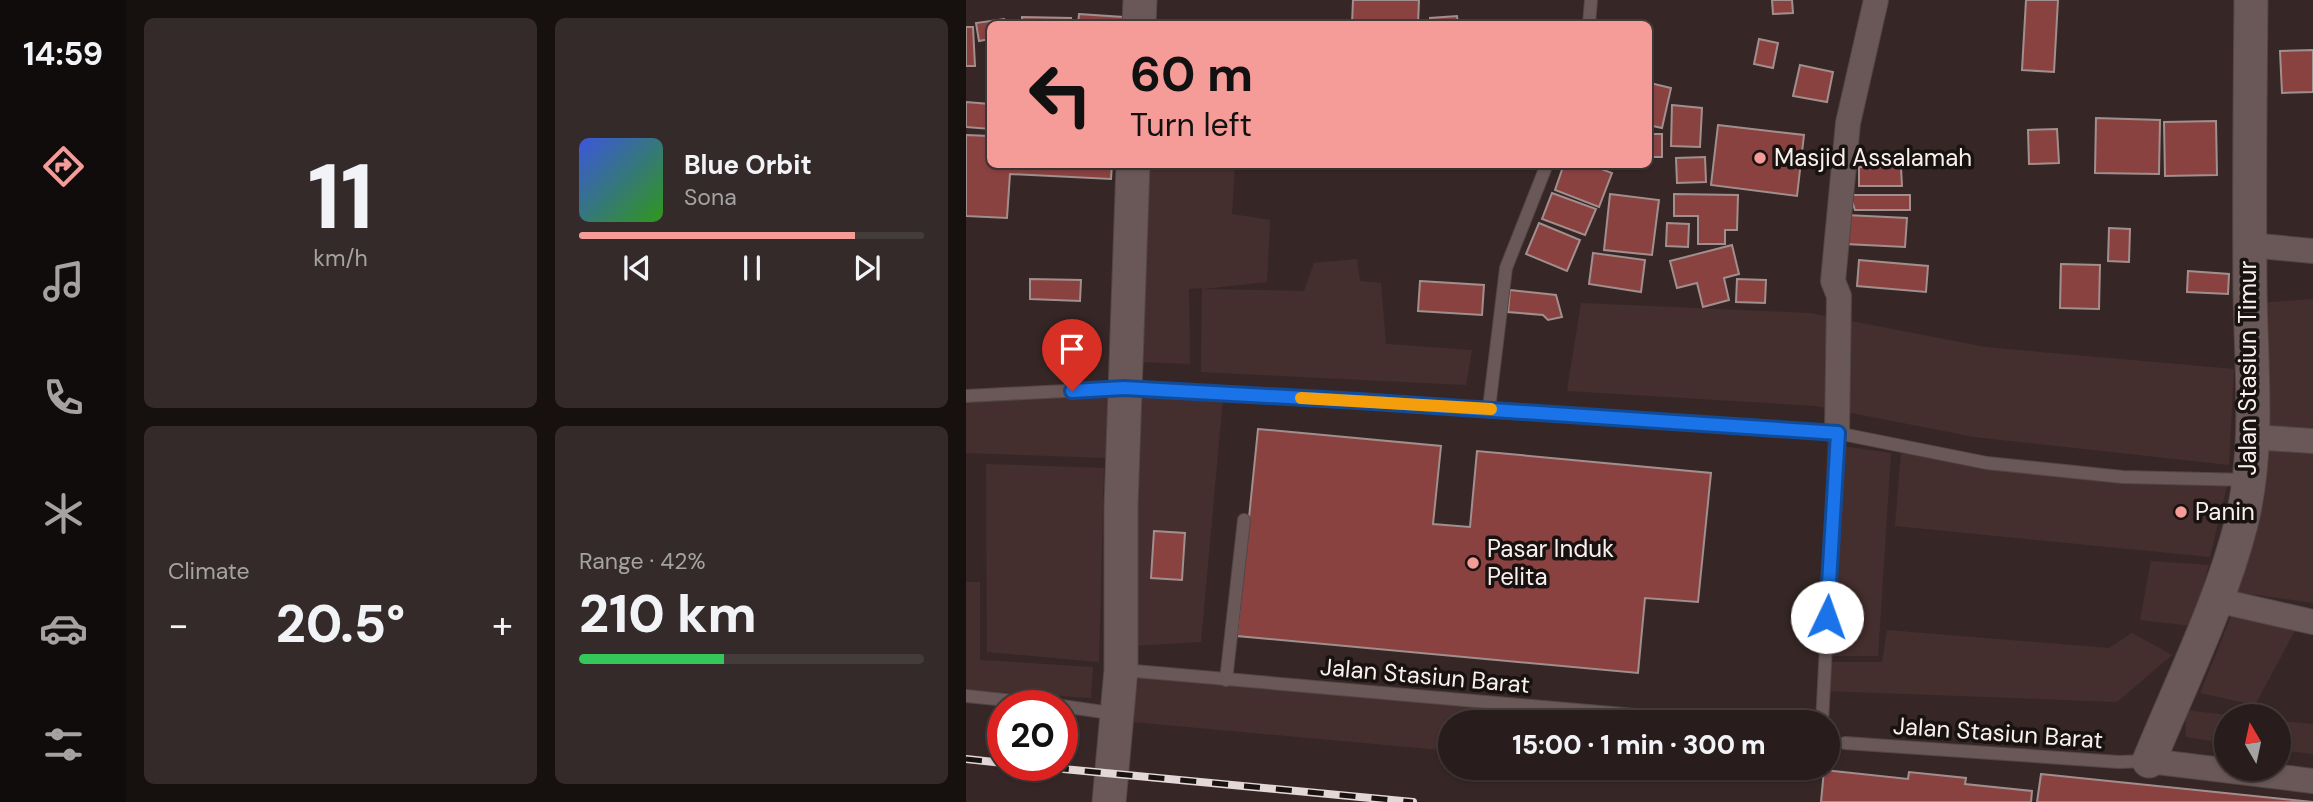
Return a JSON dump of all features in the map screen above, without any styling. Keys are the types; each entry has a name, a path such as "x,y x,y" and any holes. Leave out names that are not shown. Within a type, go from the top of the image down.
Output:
{"street":[{"path":"1139,21 1140,0"},
{"path":"1838,433 1839,296 1833,281 1848,123 1876,0"},
{"name":"Jalan Stasiun Timur","path":"2149,761 2216,600 2241,524 2249,480 2252,437 2249,244 2251,0"},
{"path":"1110,802 1121,670 1121,506 1133,168"},
{"path":"2249,244 2313,251"},
{"path":"2252,437 2313,441"},
{"path":"2216,600 2313,622"},
{"path":"2149,761 2313,781"}],"lane":[{"path":"1589,21 1591,0"},
{"path":"1489,408 1506,268 1545,168"},
{"path":"966,396 1124,388 1489,408 1838,433 1987,463 2123,477 2249,480"},
{"path":"1823,710 1838,433"},
{"path":"1226,680 1244,520"},
{"name":"Jalan Stasiun Barat","path":"1121,670 1575,710"},
{"path":"966,696 987,698"},
{"path":"1078,708 1118,714"},
{"name":"Jalan Stasiun Barat","path":"1845,743 2119,762 2149,761"}],"shaded area":[{"path":"1150,168 1235,168 1232,214 1270,220 1267,282 1203,289 1304,291 1314,263 1357,259 1360,281 1381,283 1386,344 1472,350 1466,385 1201,372 1202,288 1189,289 1190,364 1141,362"},
{"path":"2313,299 2313,603 2237,592 2259,303"},
{"path":"1581,303 1810,313 1985,347 2234,369 2229,465 1974,437 1816,406 1567,391"},
{"path":"1112,385 1107,458 966,453 966,391"},
{"path":"1138,390 1223,398 1201,642 1132,646"},
{"path":"1827,444 1891,453 1878,656 1821,656"},
{"path":"1901,453 2227,486 2210,557 1895,526"},
{"path":"986,464 1104,468 1099,662 987,652"},
{"path":"2151,561 2209,565 2192,626 2140,620"},
{"path":"966,582 980,582 980,660 1093,667 1091,698 1078,697 1078,690 966,690"},
{"path":"2235,607 2298,625 2256,704 2200,693"},
{"path":"1887,630 2109,648 2132,633 2172,655 2117,702 1825,691 1821,662 1882,662"},
{"path":"1139,674 1553,710 1438,710 1438,750 1132,722"},
{"path":"2185,710 2214,713 2214,741 2186,737"},
{"path":"2291,722 2313,724 2313,754 2291,751"}],"building":[{"path":"1353,0 1419,0 1418,21 1352,21"},
{"path":"1772,0 1792,0 1793,13 1773,14"},
{"path":"2026,0 2058,0 2054,72 2022,70"},
{"path":"1079,14 1123,17 1123,21 1078,21"},
{"path":"1457,16 1458,21 1430,21 1430,18"},
{"path":"1022,17 1071,18 1070,21 1022,21"},
{"path":"987,21 987,40 979,41 976,23"},
{"path":"966,27 973,27 975,66 966,66"},
{"path":"1759,39 1778,43 1773,68 1754,64"},
{"path":"2313,50 2313,92 2282,93 2280,51"},
{"path":"1800,65 1833,72 1827,102 1793,96"},
{"path":"1652,83 1671,88 1662,128 1652,126"},
{"path":"966,102 987,104 987,129 966,127"},
{"path":"1672,105 1702,108 1700,147 1671,146"},
{"path":"2096,118 2160,120 2159,174 2095,173"},
{"path":"2216,121 2217,175 2165,176 2164,122"},
{"path":"1718,125 1804,135 1797,196 1711,185"},
{"path":"2057,129 2059,163 2029,164 2028,130"},
{"path":"1652,134 1662,134 1662,157 1652,157"},
{"path":"966,135 987,136 987,168 1112,168 1111,179 1010,174 1007,218 966,216"},
{"path":"1705,157 1706,182 1677,183 1676,158"},
{"path":"1859,167 1901,167 1902,186 1859,186"},
{"path":"1563,168 1599,168 1612,173 1599,207 1555,190"},
{"path":"1552,193 1596,209 1585,235 1542,219"},
{"path":"1610,194 1659,200 1652,255 1604,250"},
{"path":"1674,194 1738,195 1737,230 1725,230 1725,244 1698,244 1698,216 1674,216"},
{"path":"1850,195 1910,195 1910,210 1855,210"},
{"path":"1846,215 1907,218 1905,247 1845,244"},
{"path":"1539,223 1580,240 1567,271 1526,254"},
{"path":"1667,223 1689,224 1688,247 1666,246"},
{"path":"2109,228 2130,229 2129,262 2108,261"},
{"path":"1732,245 1739,274 1724,278 1729,300 1703,307 1697,283 1677,288 1670,261"},
{"path":"1593,253 1645,260 1641,292 1589,284"},
{"path":"1859,260 1928,266 1926,292 1857,286"},
{"path":"2061,264 2100,265 2099,309 2060,308"},
{"path":"2188,271 2229,274 2228,294 2187,292"},
{"path":"1030,279 1081,280 1080,301 1030,299"},
{"path":"1737,279 1766,280 1765,303 1736,302"},
{"path":"1420,281 1484,285 1482,315 1418,311"},
{"path":"1510,290 1556,295 1562,317 1548,320 1543,315 1508,312"},
{"name":"Pasar Induk Pelita","path":"1258,429 1441,446 1433,524 1470,527 1477,451 1711,473 1698,602 1645,598 1638,673 1237,636"},
{"path":"1154,531 1185,533 1182,580 1151,578"},
{"path":"1840,772 1908,779 1909,772 1966,778 1965,784 2032,791 2031,802 1821,802 1823,780 1840,780"},
{"path":"2041,774 2313,802 2037,802"}],"railway":[{"path":"966,759 987,761"},
{"path":"1078,770 1413,802"}],"slow traffic":[{"path":"1301,398 1491,409"}],"place":[{"name":"Masjid Assalamah","path":"1760,158"},
{"name":"Panin","path":"2181,512"},
{"name":"Pasar Induk Pelita","path":"1473,563"}],"route":[{"path":"1072,391 1124,388 1516,410 1838,433 1827,617"}]}
